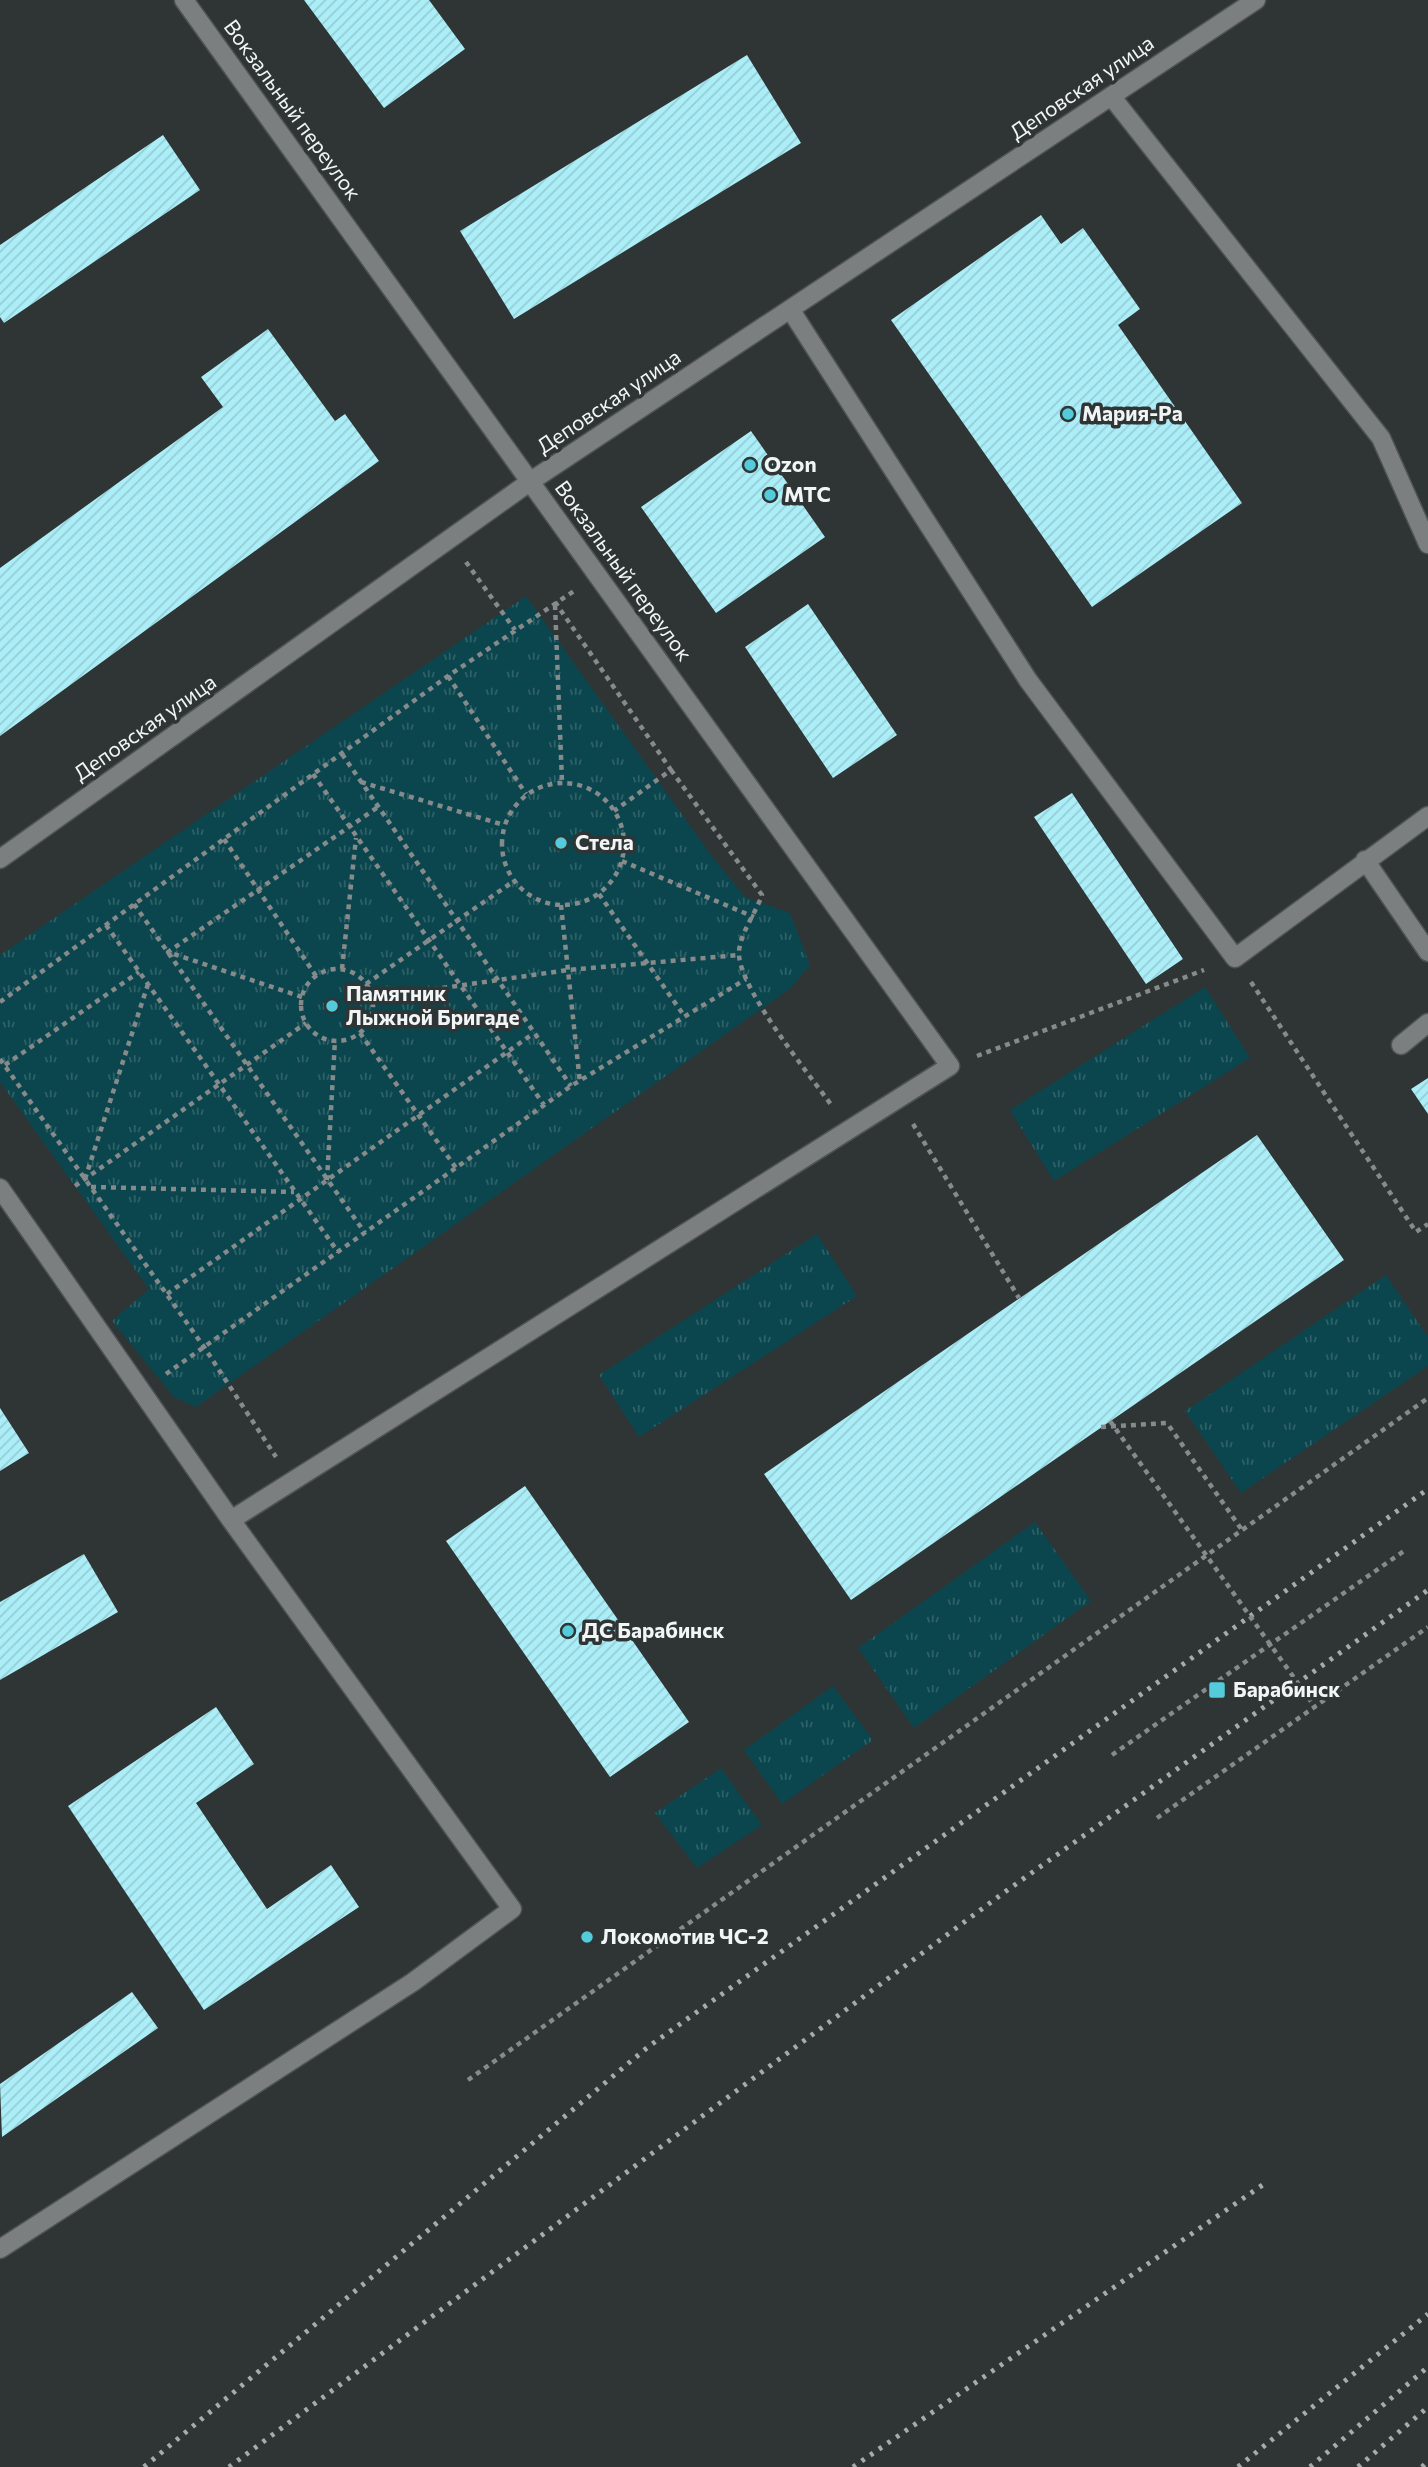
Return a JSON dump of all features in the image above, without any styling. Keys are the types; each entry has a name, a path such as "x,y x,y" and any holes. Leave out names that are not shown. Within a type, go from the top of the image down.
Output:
{"street":[{"name":"Вокзальный переулок","path":"184,0 950,1066"},
{"name":"Деповская улица","path":"0,859 531,481 1256,0"},
{"path":"1111,96 1381,438 1428,544"},
{"path":"790,309 1028,680 1235,958 1364,860 1428,816"},
{"path":"1364,860 1428,952"},
{"path":"1401,1045 1428,1023"},
{"path":"231,1520 950,1066"},
{"path":"0,1188 231,1520 512,1909 413,1982 0,2249"}],"path":[{"path":"450,539 515,630"},
{"path":"0,1002 448,676 555,602 600,577"},
{"path":"555,602 671,770 762,895 754,918 743,936 739,955 746,979 849,1130"},
{"path":"555,602 562,782"},
{"path":"448,676 526,794"},
{"path":"342,754 571,1086"},
{"path":"614,810 671,770"},
{"path":"313,774 544,1105"},
{"path":"361,782 504,825"},
{"path":"562,782 580,785 598,792 614,810 621,823 625,841 622,861 614,879 599,894 581,903 561,905 541,901 525,892 514,881 504,862 504,825 513,808 526,794 542,785 562,782"},
{"path":"168,952 379,807"},
{"path":"342,969 356,836"},
{"path":"224,839 316,976"},
{"path":"622,861 754,918"},
{"path":"366,984 514,881"},
{"path":"599,894 685,1017"},
{"path":"134,904 365,1233"},
{"path":"561,905 580,1083"},
{"path":"106,925 338,1252"},
{"path":"168,952 302,998"},
{"path":"373,998 568,970 739,955"},
{"path":"950,1066 1235,958 1416,1231 1428,1224"},
{"path":"342,969 356,974 366,984 373,998 373,1013 360,1032 342,1041 316,1034 306,1023 302,998 316,976 327,970 342,969"},
{"path":"4,1065 139,972"},
{"path":"142,1391 571,1086 580,1083 746,979"},
{"path":"85,1180 148,984"},
{"path":"75,1186 306,1023"},
{"path":"360,1032 456,1168"},
{"path":"167,1294 534,1032"},
{"path":"327,1181 335,1040"},
{"path":"0,1059 204,1347 292,1482"},
{"path":"897,1100 1019,1298"},
{"path":"91,1187 295,1192"},
{"path":"468,2080 1428,1398"},
{"path":"1110,1421 1315,1707"},
{"path":"1101,1427 1167,1423 1242,1530"},
{"path":"1112,1755 1404,1551"},
{"path":"1157,1818 1428,1627"}],"green space":[{"path":"526,596 711,855 745,897 790,913 810,965 791,988 196,1407 174,1397 112,1321 149,1289 0,1082 0,955"},
{"path":"1205,987 1250,1058 1054,1181 1010,1110"},
{"path":"817,1234 857,1296 639,1437 599,1375"},
{"path":"1386,1275 1428,1337 1428,1366 1241,1493 1185,1411"},
{"path":"1035,1522 1091,1601 914,1728 858,1648"},
{"path":"833,1686 873,1740 782,1804 744,1750"},
{"path":"721,1768 762,1825 697,1868 655,1813"}],"building":[{"path":"304,0 429,0 465,49 384,108"},
{"path":"747,55 801,143 514,319 460,231"},
{"path":"163,135 200,190 4,323 0,317 0,245"},
{"name":"Мария-Ра","path":"1041,215 1061,244 1083,228 1140,309 1118,325 1242,503 1092,607 891,320"},
{"path":"268,329 335,421 345,414 379,461 0,736 0,568 223,407 201,377"},
{"path":"751,431 825,537 716,613 641,507"},
{"path":"808,604 897,735 833,778 745,647"},
{"path":"1072,793 1183,959 1146,984 1034,817"},
{"path":"1428,1078 1428,1114 1411,1089"},
{"path":"1257,1135 1344,1260 851,1600 764,1474"},
{"path":"0,1408 29,1453 0,1471"},
{"name":"ДС Барабинск","path":"525,1486 689,1722 610,1777 446,1541"},
{"path":"84,1554 118,1612 0,1680 0,1602"},
{"path":"216,1707 254,1764 196,1803 267,1909 331,1865 359,1907 204,2010 68,1806"},
{"path":"132,1992 158,2028 2,2137 0,2084"}],"railway":[{"path":"144,2467 648,2047 1428,1489"},
{"path":"229,2467 1002,1894 1428,1590"},
{"path":"853,2467 1264,2184"},
{"path":"1238,2467 1428,2314"},
{"path":"1310,2467 1428,2367"},
{"path":"1358,2467 1428,2407"},
{"path":"1422,2467 1428,2461"}],"place":[{"name":"Мария-Ра","path":"1068,414"},
{"name":"Ozon","path":"750,465"},
{"name":"МТС","path":"770,495"},
{"name":"Стела","path":"561,843"},
{"name":"Памятник Лыжной Бригаде","path":"332,1006"},
{"name":"ДС Барабинск","path":"568,1631"},
{"name":"Барабинск","path":"1217,1690"},
{"name":"Локомотив ЧС-2","path":"587,1937"}]}
